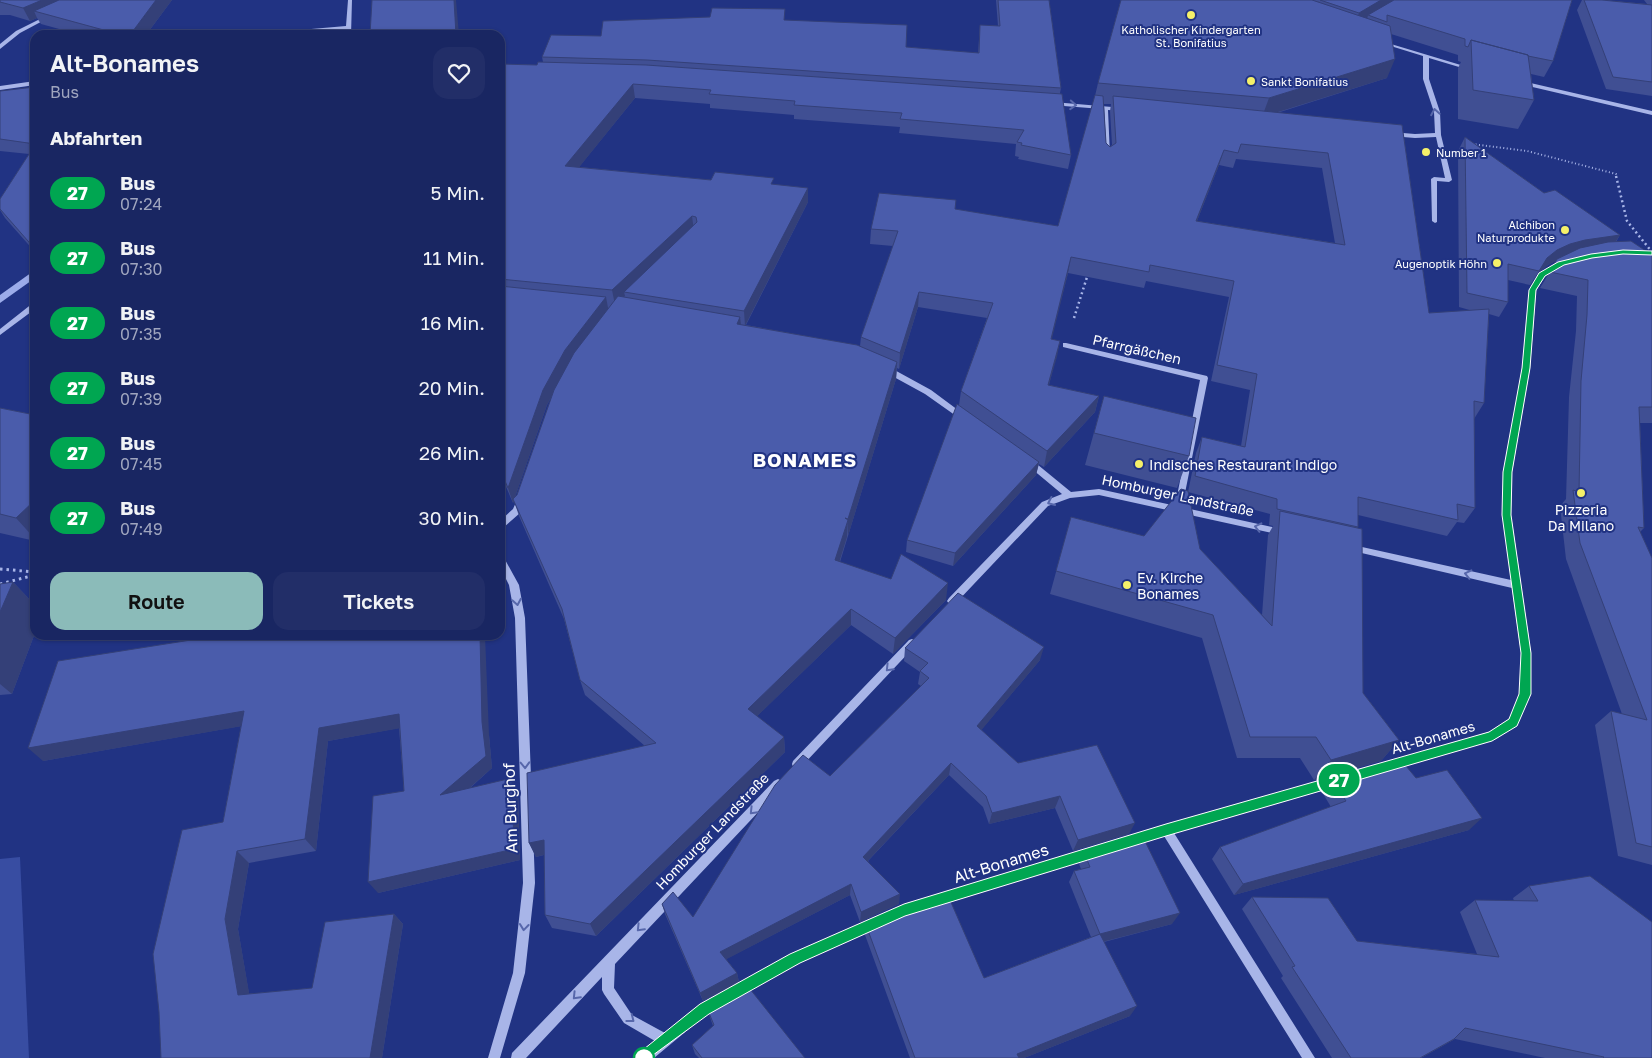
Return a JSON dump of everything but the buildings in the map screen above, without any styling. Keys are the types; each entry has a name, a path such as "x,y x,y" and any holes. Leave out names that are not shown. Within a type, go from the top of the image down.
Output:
{"street":[{"path":"317,30 348,27 350,0"},
{"path":"0,47 18,32 53,15"},
{"path":"1380,40 1426,56 1473,69"},
{"path":"1426,56 1426,79 1436,112 1438,135 1449,180 1434,179 1434,221"},
{"path":"1511,80 1652,112"},
{"path":"0,88 30,84"},
{"path":"1046,103 1134,110"},
{"path":"1105,108 1108,158"},
{"path":"1386,133 1415,136 1438,135"},
{"path":"1344,546 1516,585 1506,515 1508,472 1526,368 1532,290 1542,275 1569,262"},
{"path":"0,333 30,308"},
{"name":"Pfarrgäßchen","path":"1066,345 1204,378 1179,508"},
{"path":"878,366 928,392 967,419"},
{"path":"1021,457 1069,495"},
{"name":"Homburger Landstraße","path":"943,611 1045,504 1069,495 1099,492 1287,533"},
{"path":"505,522 517,511 523,494"},
{"name":"Am Burghof","path":"494,1058 519,973 529,883 520,618 514,585 505,568"},
{"name":"Alt-Bonames","path":"1377,769 1492,736 1513,722 1525,694 1526,653 1516,585"},
{"name":"Homburger Landstraße","path":"517,1058 922,633"},
{"path":"1119,844 1348,777"},
{"path":"1166,830 1309,1058"},
{"name":"Alt-Bonames","path":"644,1058 704,1009 795,959 890,916 1100,850"},
{"path":"609,961 608,990 628,1019 666,1040"}],"path":[{"path":"1438,135 1465,143 1527,151 1616,174 1627,222 1652,252"},
{"path":"1066,345 1091,266"},
{"path":"0,569 30,572"},
{"path":"0,584 30,575"}],"shaded area":[{"path":"20,857 29,1058 0,1058 0,859"}],"waterway":[{"path":"0,300 30,277"}],"bus line":[{"name":"27","path":"644,1058 704,1009 795,959 904,910 1166,830 1492,736 1513,722 1525,694 1526,653 1506,515 1508,472 1526,368 1532,290 1542,275 1561,264 1591,256 1623,252 1652,253"}],"place":[{"name":"Katholischer Kindergarten St. Bonifatius","path":"1191,15"},
{"name":"Sankt Bonifatius","path":"1251,81"},
{"name":"Number 1","path":"1426,152"},
{"name":"Alchibon Naturprodukte","path":"1565,230"},
{"name":"Augenoptik Höhn","path":"1497,263"},
{"name":"Indisches Restaurant Indigo","path":"1139,464"},
{"name":"Pizzeria Da Milano","path":"1581,493"},
{"name":"Ev. Kirche Bonames","path":"1127,585"}],"district":[{"name":"BONAMES","path":"805,459"}]}
